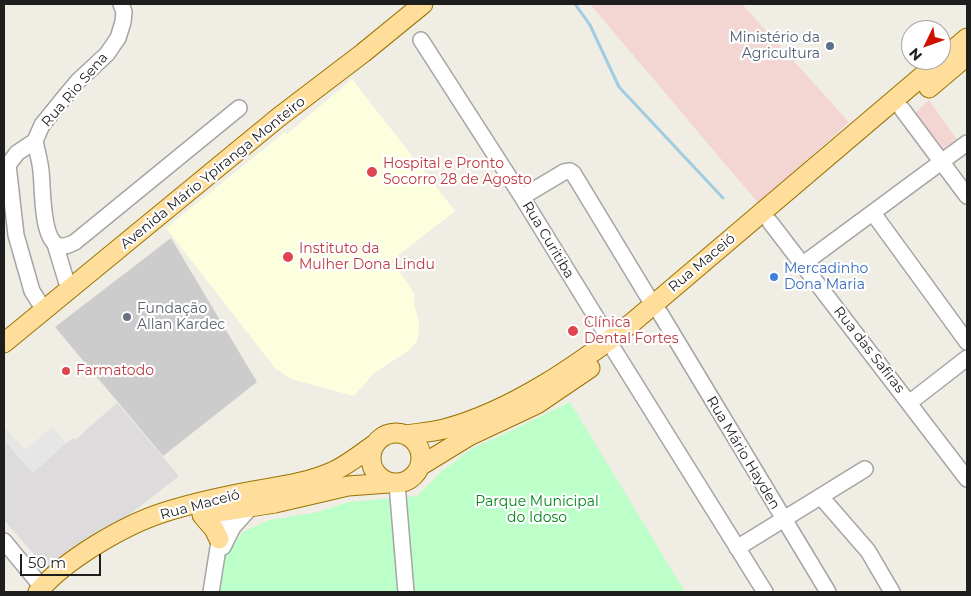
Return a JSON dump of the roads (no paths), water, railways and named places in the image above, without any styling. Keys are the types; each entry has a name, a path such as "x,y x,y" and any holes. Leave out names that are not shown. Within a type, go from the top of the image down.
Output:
{"main road":[{"name":"Avenida Mário Ypiranga Monteiro","path":"4,343 279,118 423,4"},
{"name":"Rua Maceió","path":"420,466 552,386 590,354 612,345 656,309 967,38"},
{"name":"Rua Maceió","path":"656,309 770,222 967,56"},
{"name":"Rua Maceió","path":"406,435 444,429 532,398"},
{"path":"399,433 406,435 414,440 419,448 420,466 411,479 393,483 376,474 370,459 372,451 375,444 386,435 399,433"},
{"name":"Rua Maceió","path":"45,590 84,568 116,546 165,524 229,510 246,500 333,471 375,444"},
{"name":"Rua Maceió","path":"45,590 77,557 137,524 164,512 246,500 309,496 348,486 393,483"},
{"path":"202,515 214,529 218,548"}],"street":[{"name":"Rua Rio Sena","path":"44,310 32,291 16,235 8,165 14,156 35,141 42,125 78,81 107,54 118,38 123,22 124,12 121,4"},
{"name":"Rua Curitiba","path":"421,40 522,197 765,592"},
{"path":"55,244 62,246 75,242 239,108"},
{"path":"902,110 967,196"},
{"path":"35,141 41,170 45,218 70,290"},
{"path":"803,264 967,143"},
{"name":"Rua Mário Hayden","path":"522,197 567,171 573,173 828,592"},
{"path":"873,213 967,342"},
{"name":"Rua das Safiras","path":"770,222 966,474"},
{"path":"909,403 967,358"},
{"path":"737,548 865,469"},
{"path":"393,483 406,592"},
{"path":"821,497 868,551 892,592"},
{"path":"218,548 233,527 246,500"},
{"path":"211,592 223,518 229,510"},
{"path":"4,541 45,590"}],"waterway":[{"path":"575,4 590,25 619,87 723,198"}],"place":[{"name":"Ministério da Agricultura","path":"830,46"},
{"name":"Hospital e Pronto Socorro 28 de Agosto","path":"372,172"},
{"name":"Instituto da Mulher Dona Lindu","path":"288,257"},
{"name":"Mercadinho Dona Maria","path":"774,277"},
{"name":"Fundação Allan Kardec","path":"127,317"},
{"name":"Clínica Dental Fortes","path":"573,331"},
{"name":"Farmatodo","path":"66,371"}],"park label":[{"name":"Parque Municipal do Idoso","path":"537,510"}]}
